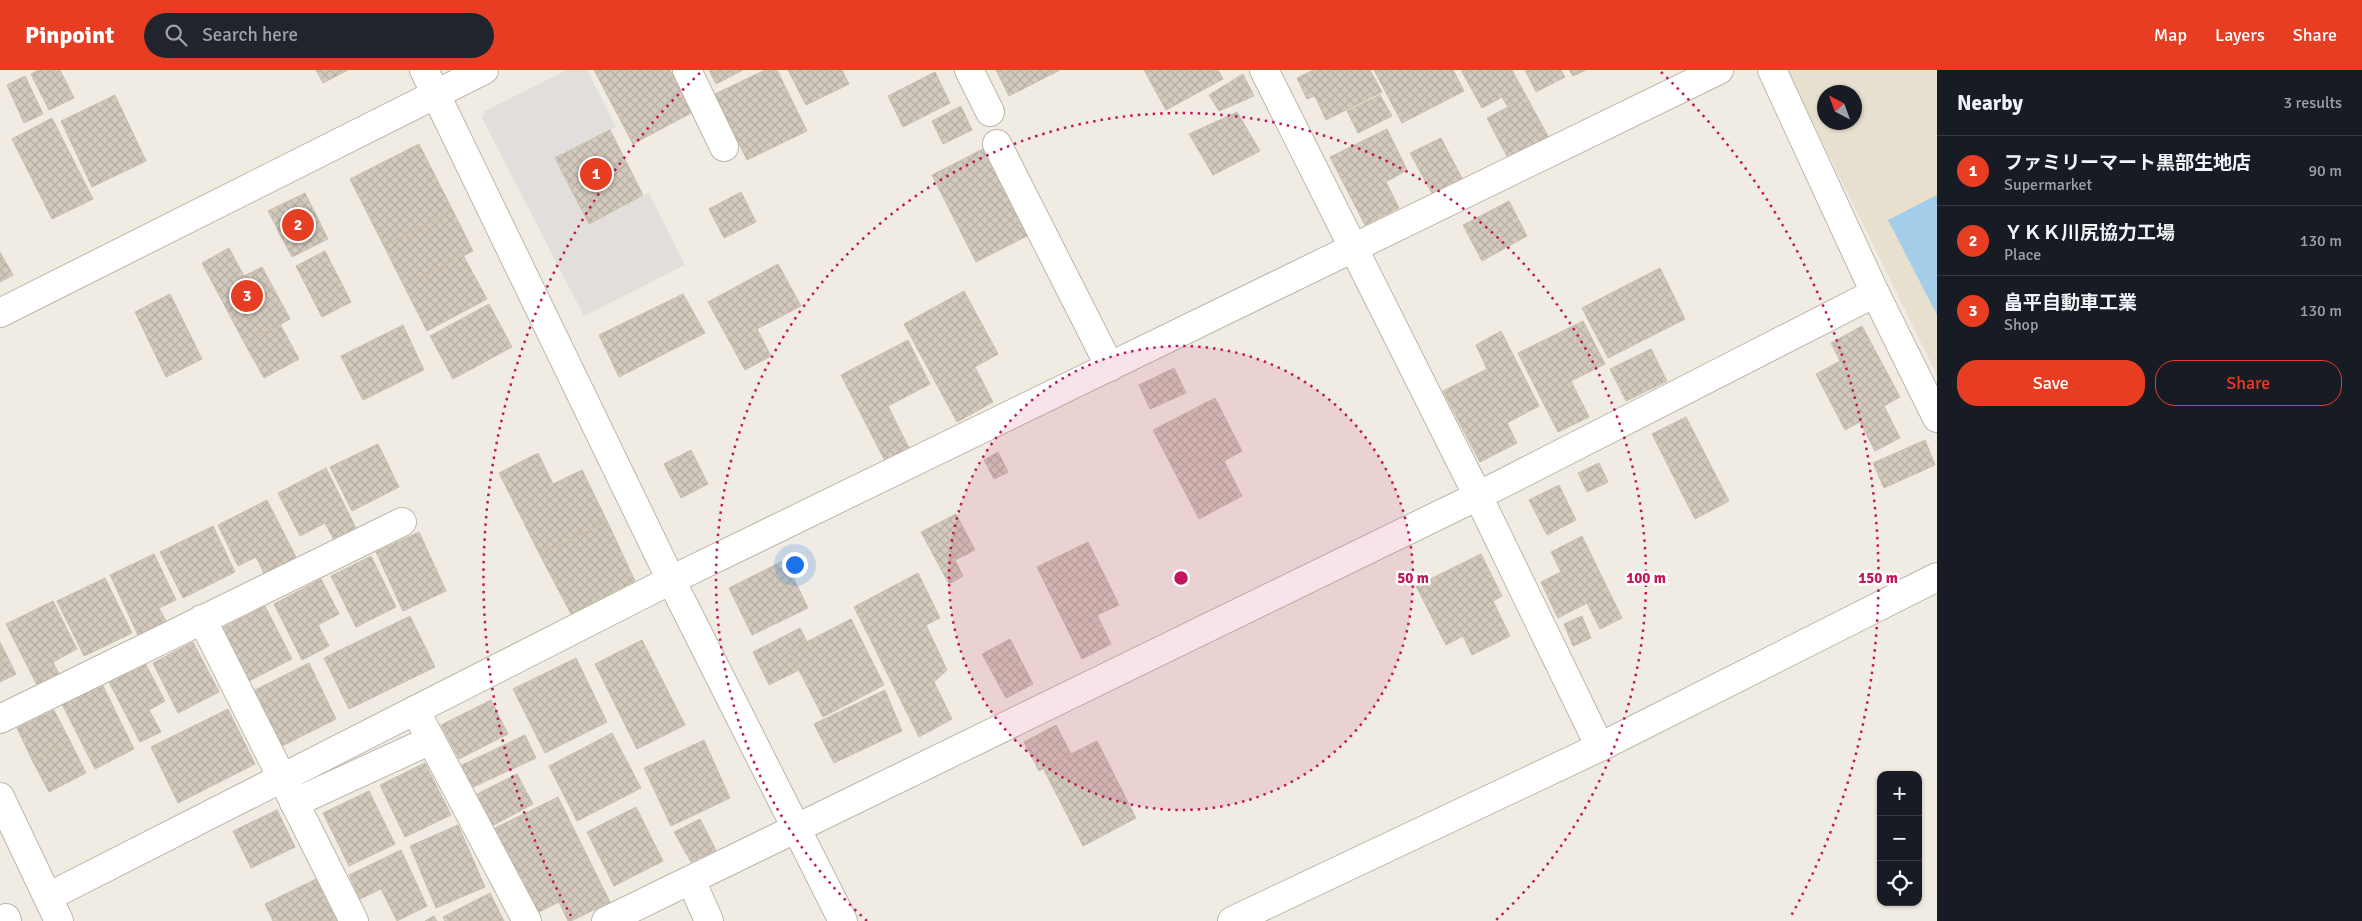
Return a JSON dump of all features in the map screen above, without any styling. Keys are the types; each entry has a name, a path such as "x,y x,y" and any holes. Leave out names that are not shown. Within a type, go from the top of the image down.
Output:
{"street":[{"path":"0,313 430,82 484,70"},
{"path":"687,70 724,147"},
{"path":"969,70 990,112"},
{"path":"1264,70 1478,496 1600,747"},
{"path":"0,797 54,909 282,778 671,580 1354,249 1718,70"},
{"path":"1772,70 1875,293 1937,418"},
{"path":"430,82 671,580 843,921"},
{"path":"997,144 1110,367"},
{"path":"606,921 1478,496 1875,293"},
{"path":"0,719 402,522"},
{"path":"1232,921 1600,747 1937,577"},
{"path":"202,619 354,921"},
{"path":"415,710 527,921"},
{"path":"294,803 431,740"},
{"path":"690,880 709,921"},
{"path":"0,920 6,918 7,921"}],"shaded area":[{"path":"567,70 587,70 616,127 555,159 589,223 649,193 685,265 584,316 482,118 485,111"},
{"path":"1787,70 1937,70 1937,375"}],"water":[{"path":"1937,195 1937,315 1888,220"}],"building":[{"path":"38,70 60,70 74,98 49,110 31,74"},
{"path":"316,70 348,70 323,83"},
{"path":"594,70 670,70 693,112 633,144"},
{"path":"709,70 743,70 716,84"},
{"path":"765,70 777,70 807,131 747,160 715,94"},
{"path":"788,70 842,70 849,84 806,105"},
{"path":"996,70 1060,70 1009,96"},
{"path":"1144,70 1218,70 1223,79 1166,110"},
{"path":"1313,70 1370,70 1382,92 1326,120 1315,96 1307,99 1297,78"},
{"path":"1374,70 1453,70 1464,91 1402,123"},
{"path":"1461,70 1512,70 1549,138 1509,160 1487,118 1508,107 1502,97 1482,108"},
{"path":"1525,70 1561,70 1565,77 1536,92"},
{"path":"1569,70 1586,70 1573,76"},
{"path":"935,72 950,103 903,127 888,96"},
{"path":"1243,74 1254,96 1219,111 1209,95"},
{"path":"25,76 43,114 24,123 7,85"},
{"path":"115,95 146,161 92,187 61,121"},
{"path":"1380,95 1392,116 1358,133 1347,111"},
{"path":"961,106 972,130 943,144 932,121"},
{"path":"1237,112 1260,151 1213,175 1189,134"},
{"path":"52,118 93,199 52,219 12,139"},
{"path":"1387,129 1407,170 1386,182 1399,208 1365,225 1330,157"},
{"path":"610,130 643,195 589,224 555,158"},
{"path":"1441,138 1464,182 1433,195 1410,153"},
{"path":"419,144 453,211 384,246 350,179"},
{"path":"983,149 1027,236 976,262 932,175"},
{"path":"741,192 756,222 724,238 709,209"},
{"path":"305,193 328,239 292,257 268,211"},
{"path":"1509,201 1527,236 1482,261 1463,225"},
{"path":"453,211 473,251 404,286 384,246"},
{"path":"229,248 244,276 262,267 290,319 245,344 202,263"},
{"path":"325,251 351,302 322,317 296,266"},
{"path":"0,252 13,275 0,282"},
{"path":"463,255 487,299 427,331 404,286"},
{"path":"778,264 801,306 757,329 771,356 745,370 708,302"},
{"path":"1660,268 1685,319 1608,358 1582,308"},
{"path":"964,291 998,354 975,367 993,402 957,422 904,324"},
{"path":"170,294 202,359 166,377 135,312"},
{"path":"683,294 705,333 619,377 599,335"},
{"path":"489,304 512,347 453,379 430,336"},
{"path":"1583,321 1605,364 1571,381 1589,417 1558,432 1518,353"},
{"path":"280,324 299,359 264,378 245,344"},
{"path":"403,325 424,370 363,400 341,356"},
{"path":"1862,326 1900,397 1884,406 1900,438 1875,451 1860,422 1845,430 1816,374 1840,361 1831,343"},
{"path":"1501,331 1539,406 1507,423 1517,443 1480,462 1443,391 1487,369 1476,345"},
{"path":"908,340 930,384 888,406 909,448 885,461 841,375"},
{"path":"1651,349 1667,381 1626,401 1610,369"},
{"path":"1174,368 1186,393 1150,409 1139,385"},
{"path":"1215,398 1242,451 1224,461 1242,496 1199,519 1153,430"},
{"path":"1686,417 1729,501 1695,519 1652,434"},
{"path":"1925,440 1935,465 1884,488 1873,463"},
{"path":"378,444 399,487 352,511 330,467"},
{"path":"691,450 708,484 681,498 664,464"},
{"path":"998,452 1008,472 994,479 984,460"},
{"path":"538,453 553,484 582,470 607,521 540,555 499,473"},
{"path":"1599,463 1608,482 1587,492 1578,473"},
{"path":"326,468 356,528 334,540 325,523 300,536 278,493"},
{"path":"1559,485 1576,520 1547,535 1529,500"},
{"path":"267,500 298,561 266,577 256,557 238,566 218,525"},
{"path":"956,514 975,550 955,560 963,576 949,584 921,532"},
{"path":"607,521 635,581 571,614 540,555"},
{"path":"213,526 235,572 183,598 160,552"},
{"path":"419,532 446,591 403,611 376,552"},
{"path":"1582,536 1622,618 1600,629 1587,603 1558,618 1541,582 1561,572 1551,552"},
{"path":"1088,542 1119,605 1097,615 1111,644 1082,659 1037,567"},
{"path":"154,554 176,600 159,608 166,621 138,635 110,575"},
{"path":"1481,554 1502,596 1493,601 1510,636 1472,655 1463,636 1446,645 1416,586"},
{"path":"371,556 396,607 356,627 331,576"},
{"path":"785,560 808,608 752,635 729,588"},
{"path":"918,573 940,618 926,625 947,670 934,682 952,719 919,737 854,607"},
{"path":"105,578 132,633 84,656 57,601"},
{"path":"321,579 339,614 318,625 329,646 302,660 274,604"},
{"path":"53,601 77,649 53,662 59,674 37,685 6,624"},
{"path":"265,606 292,659 247,682 220,629"},
{"path":"410,616 435,667 349,709 324,658"},
{"path":"1582,616 1591,638 1573,646 1564,624"},
{"path":"851,619 884,685 823,717 789,651"},
{"path":"800,628 807,642 789,651 799,670 769,685 753,652"},
{"path":"1010,639 1033,684 1006,698 982,654"},
{"path":"642,640 685,725 637,749 595,664"},
{"path":"0,642 16,674 0,682"},
{"path":"193,642 219,692 178,713 153,663"},
{"path":"576,658 607,722 545,753 513,689"},
{"path":"145,663 165,701 149,710 161,732 140,742 109,682"},
{"path":"309,663 336,719 282,746 255,690"},
{"path":"102,684 134,749 95,769 62,704"},
{"path":"885,690 902,731 834,763 814,724"},
{"path":"491,700 508,734 459,759 441,725"},
{"path":"228,709 255,764 178,803 151,747"},
{"path":"54,710 71,743 33,762 17,728"},
{"path":"1056,725 1071,754 1039,771 1024,742"},
{"path":"612,733 641,788 577,821 549,766"},
{"path":"525,735 536,758 471,788 460,766"},
{"path":"704,740 730,798 671,826 644,768"},
{"path":"1097,741 1136,818 1083,846 1043,768"},
{"path":"71,743 86,773 49,792 33,762"},
{"path":"425,763 451,815 405,837 380,785"},
{"path":"517,774 533,804 492,826 475,795"},
{"path":"369,791 395,844 349,866 323,813"},
{"path":"558,797 610,902 571,921 568,921 559,902 533,915 491,830"},
{"path":"636,807 663,861 614,886 587,832"},
{"path":"277,810 295,847 251,868 233,831"},
{"path":"700,819 716,850 691,862 674,832"},
{"path":"458,825 485,887 436,908 410,846"},
{"path":"401,850 427,906 397,921 381,889 360,899 349,875"},
{"path":"316,879 337,921 273,921 265,904"},
{"path":"490,893 504,921 445,921 443,917"},
{"path":"434,916 437,921 425,921"}],"place":[{"name":"ファミリーマート黒部生地店","path":"596,174"},
{"name":"ＹＫＫ川尻協力工場","path":"298,225"},
{"name":"畠平自動車工業","path":"247,296"}]}
